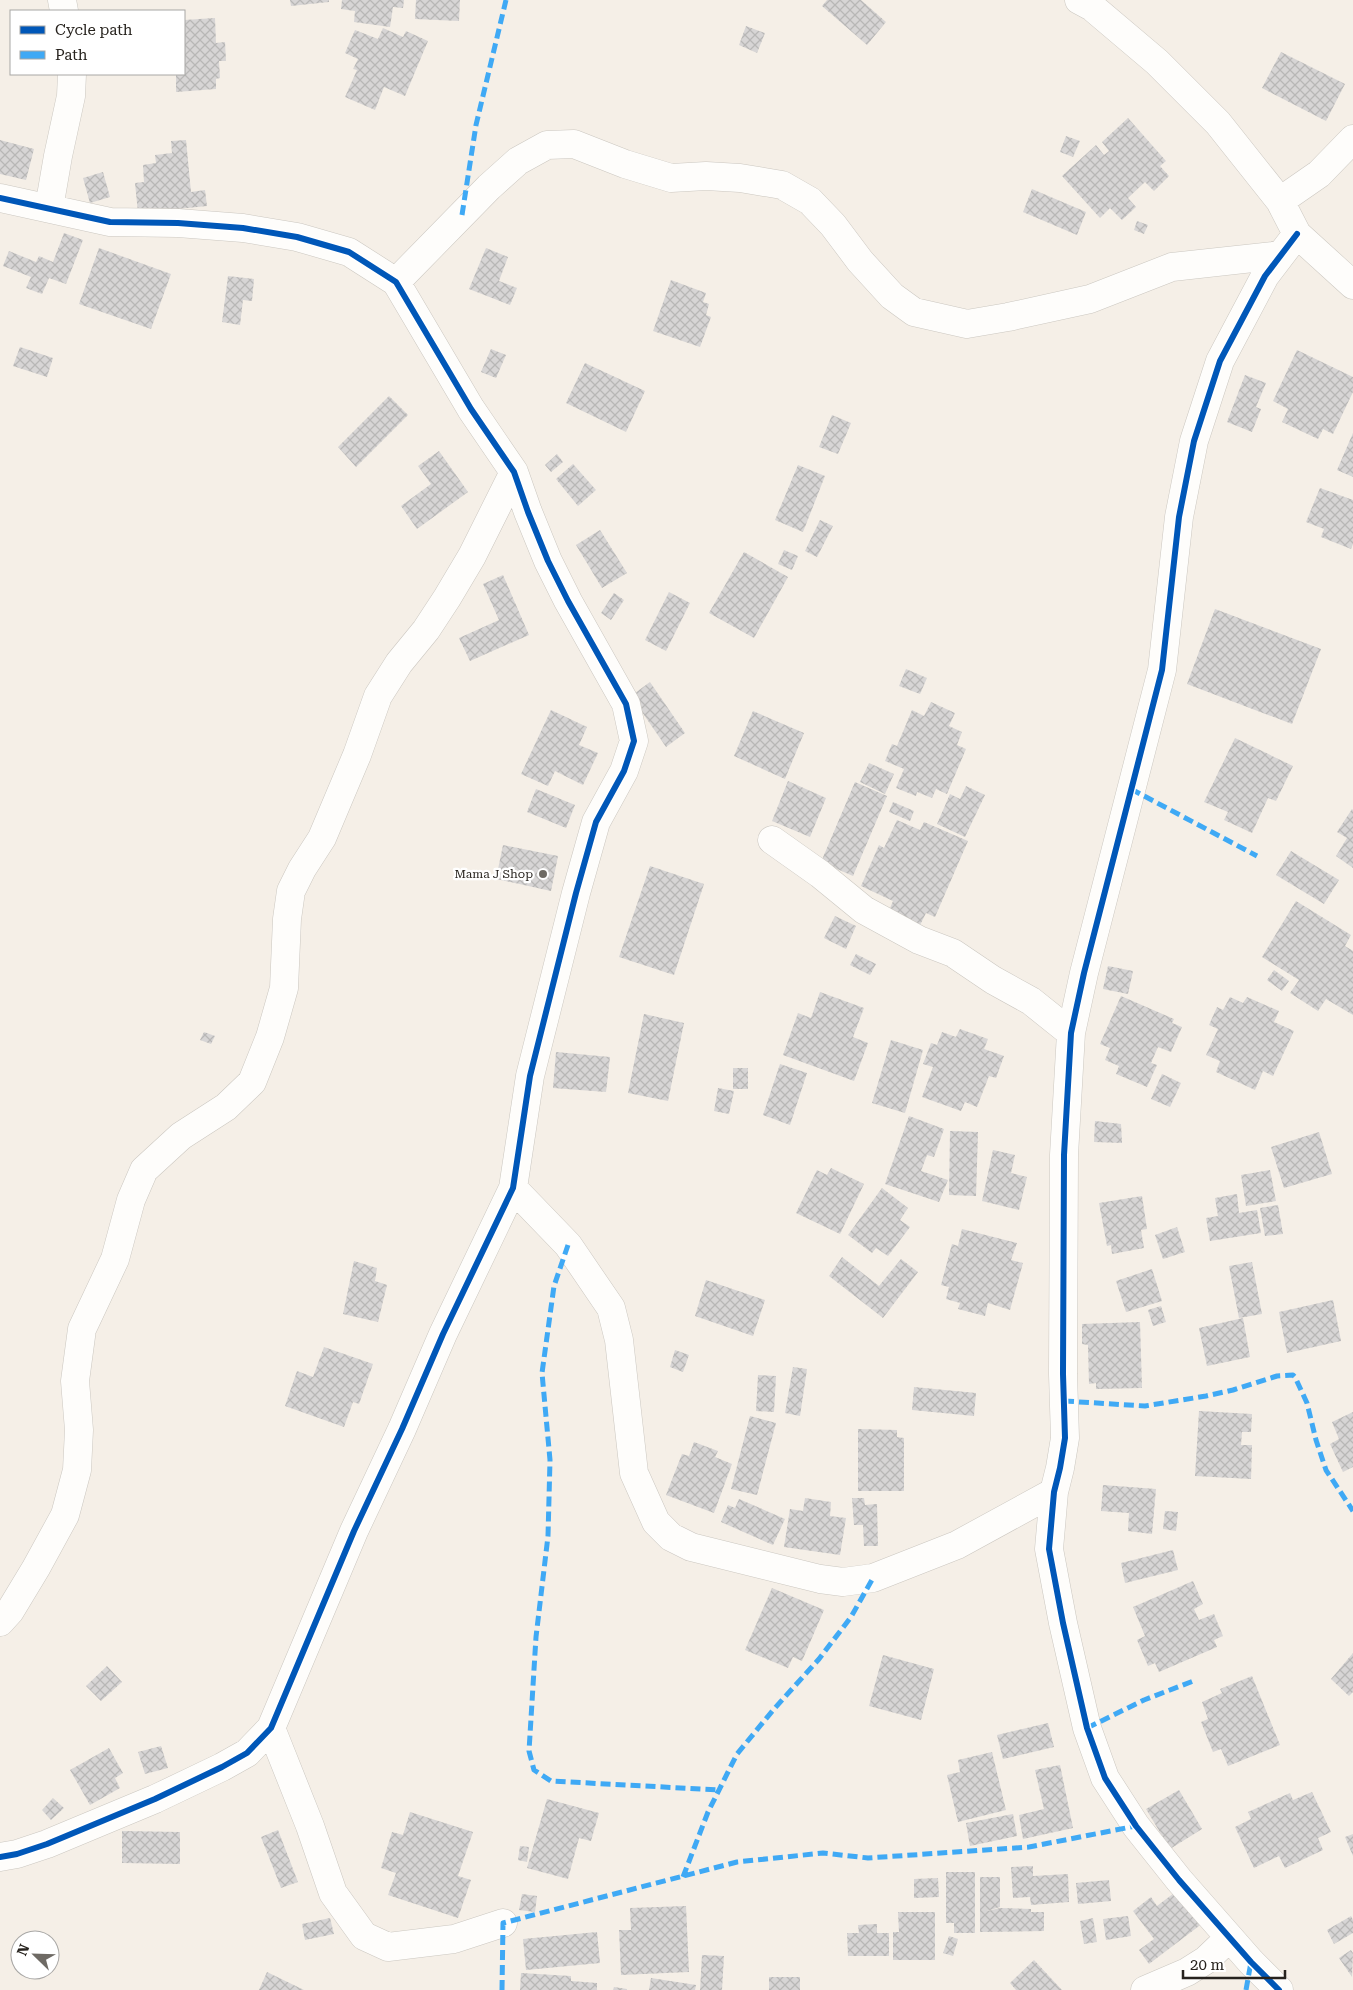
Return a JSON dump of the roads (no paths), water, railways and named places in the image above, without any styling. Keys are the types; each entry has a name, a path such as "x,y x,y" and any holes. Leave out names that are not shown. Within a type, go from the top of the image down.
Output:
{"street":[{"path":"1089,2 1157,62 1218,124 1280,201 1297,234 1353,285"},
{"path":"49,208 71,96 72,75"},
{"path":"1280,201 1319,174 1353,139"},
{"path":"396,282 489,187 518,161 547,145 574,144 625,164 671,178 706,176 740,178 782,185 810,201 833,225 860,261 892,296 914,312 967,324 1090,299 1172,267 1281,255"},
{"path":"0,198 110,222 178,223 243,228 298,237 348,252 396,282 471,409 514,472 548,560 568,601 626,704 634,741 624,771 596,822 579,884 530,1076 513,1188 443,1334 402,1429 354,1531 270,1728 246,1752 222,1768 47,1844 17,1854 0,1856"},
{"path":"1278,1990 1179,1880 1136,1826 1106,1778 1087,1728 1062,1623 1049,1549 1054,1492 1065,1438 1063,1374 1064,1155 1071,1033 1084,973 1162,670 1179,517 1194,441 1220,361 1265,276 1297,234"},
{"path":"0,1622 10,1610 36,1568 65,1515 77,1470 79,1430 75,1381 82,1329 115,1259 130,1200 144,1170 181,1136 226,1107 252,1082 270,1037 284,988 291,891 302,869 322,838 357,755 378,696 399,663 426,630 447,598 472,556 514,472"},
{"path":"772,840 820,874 864,910 919,940 953,953 993,980 1031,1001 1071,1033"},
{"path":"513,1188 568,1245 611,1308 619,1340 634,1473 656,1522 671,1537 691,1547 820,1580 843,1582 872,1578 958,1545 1054,1492"},
{"path":"270,1728 310,1826 333,1893 364,1936 388,1946 454,1939 503,1924"},
{"path":"1145,1990 1187,1972 1200,1964 1230,1938"}],"place":[{"name":"Mama J Shop","path":"543,874"}]}
